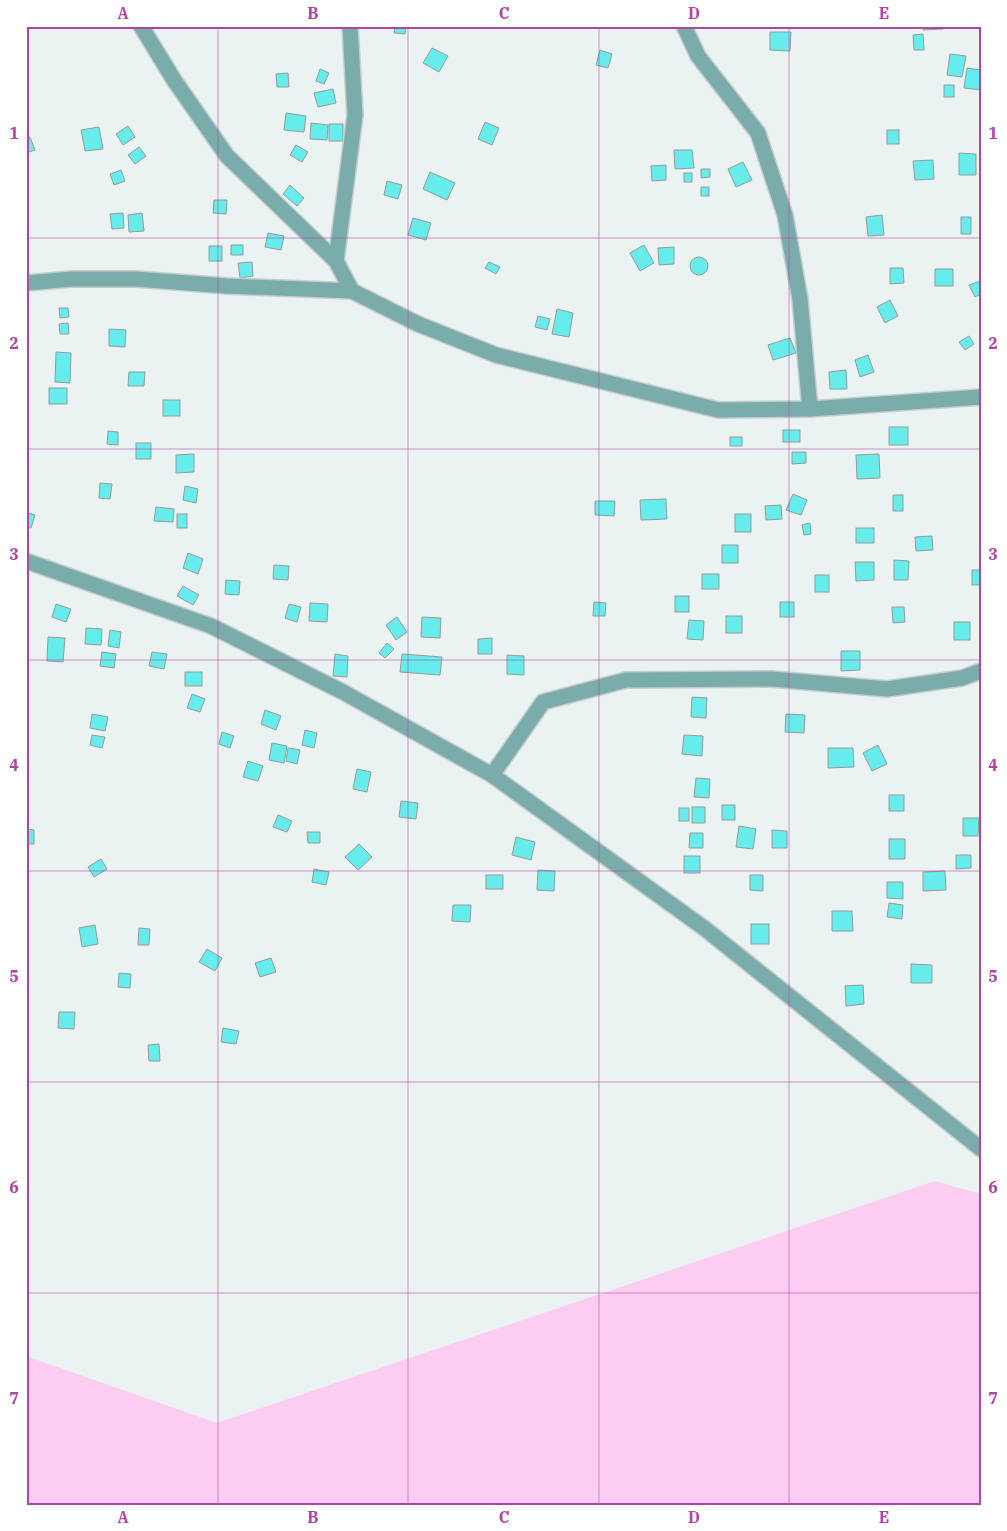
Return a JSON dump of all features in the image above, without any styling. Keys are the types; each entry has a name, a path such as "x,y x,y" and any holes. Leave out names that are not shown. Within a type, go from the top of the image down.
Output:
{"street":[{"path":"141,26 174,80 227,156 336,261 352,291"},
{"path":"336,261 355,115 350,26"},
{"path":"684,26 698,56 758,133 782,206 800,299 810,409"},
{"path":"26,283 72,279 136,279 227,286 352,291 418,324 496,355 718,410 810,409 981,397"},
{"path":"26,561 211,626 343,692 492,775 704,928 981,1149"},
{"path":"492,775 544,702 626,680 772,680 887,689 962,678 981,671"}],"shaded area":[{"path":"935,1181 981,1194 981,1505 26,1505 26,1356 217,1423"}],"building":[{"path":"395,26 406,26 405,34 394,33"},
{"path":"923,26 943,26 943,29 923,30"},
{"path":"770,32 791,32 790,51 770,50"},
{"path":"923,34 924,50 914,50 913,35"},
{"path":"432,48 448,56 439,72 423,63"},
{"path":"600,50 612,54 608,68 596,65"},
{"path":"950,54 966,56 962,77 947,75"},
{"path":"967,68 981,70 981,90 964,88"},
{"path":"320,69 329,73 324,84 316,81"},
{"path":"288,73 289,87 277,87 276,74"},
{"path":"944,85 954,85 954,97 944,97"},
{"path":"333,89 336,103 318,107 314,93"},
{"path":"286,113 306,116 304,132 284,130"},
{"path":"485,122 499,128 492,145 478,139"},
{"path":"311,123 328,125 327,140 310,139"},
{"path":"329,124 343,124 343,141 329,141"},
{"path":"128,126 135,137 123,145 116,134"},
{"path":"99,127 103,149 85,151 81,130"},
{"path":"887,130 899,130 899,144 887,144"},
{"path":"30,137 35,150 26,153 26,138"},
{"path":"296,145 308,152 302,162 290,155"},
{"path":"139,147 146,156 135,164 128,155"},
{"path":"674,150 692,150 694,168 675,169"},
{"path":"959,153 976,154 976,175 959,175"},
{"path":"933,160 934,179 915,180 913,161"},
{"path":"743,162 752,180 736,187 728,169"},
{"path":"666,165 666,180 652,181 651,166"},
{"path":"701,169 710,169 710,177 701,178"},
{"path":"121,170 125,181 114,185 110,174"},
{"path":"430,172 455,183 447,200 423,189"},
{"path":"684,173 692,173 692,182 684,182"},
{"path":"387,181 402,185 398,199 384,195"},
{"path":"290,185 304,198 297,206 283,194"},
{"path":"701,187 709,187 709,196 701,196"},
{"path":"214,200 227,200 226,214 213,213"},
{"path":"123,213 124,228 112,229 110,214"},
{"path":"142,213 144,231 129,232 128,215"},
{"path":"882,215 884,235 868,236 866,217"},
{"path":"961,217 971,217 971,234 961,234"},
{"path":"413,218 431,223 426,240 408,235"},
{"path":"268,233 284,236 281,250 265,247"},
{"path":"231,245 243,245 243,255 231,255"},
{"path":"644,245 654,263 640,271 630,253"},
{"path":"209,246 222,246 222,261 209,261"},
{"path":"674,247 674,264 659,265 658,248"},
{"path":"699,257 705,260 708,266 705,272 699,275 693,272 690,266 693,260"},
{"path":"252,262 253,276 240,278 238,263"},
{"path":"489,262 500,267 496,274 485,268"},
{"path":"890,268 903,268 904,283 890,284"},
{"path":"935,269 953,269 953,286 935,286"},
{"path":"980,281 981,294 975,297 969,285"},
{"path":"890,300 898,316 885,323 877,307"},
{"path":"59,308 68,308 69,317 60,318"},
{"path":"557,309 573,313 569,337 552,334"},
{"path":"538,316 550,319 547,330 535,327"},
{"path":"68,323 69,334 60,334 59,324"},
{"path":"109,329 126,330 125,347 109,346"},
{"path":"969,336 974,344 965,350 959,342"},
{"path":"790,338 796,353 773,360 768,345"},
{"path":"56,352 71,353 70,383 55,382"},
{"path":"868,355 874,372 860,377 855,360"},
{"path":"846,370 847,389 830,389 829,372"},
{"path":"129,372 145,372 144,386 128,386"},
{"path":"49,388 67,388 67,404 49,404"},
{"path":"163,400 180,400 180,416 163,416"},
{"path":"889,427 908,427 908,445 889,445"},
{"path":"783,430 800,430 800,442 783,442"},
{"path":"108,431 118,432 118,445 107,444"},
{"path":"730,437 742,437 742,446 730,446"},
{"path":"136,443 151,443 151,459 136,459"},
{"path":"792,452 806,452 806,463 792,464"},
{"path":"194,454 194,472 176,473 176,455"},
{"path":"879,454 880,478 857,479 856,455"},
{"path":"100,483 112,484 110,499 99,498"},
{"path":"185,486 198,489 196,503 183,500"},
{"path":"793,494 807,500 801,515 786,510"},
{"path":"893,495 903,495 903,511 893,511"},
{"path":"666,499 667,519 641,520 640,500"},
{"path":"595,501 615,501 614,516 595,515"},
{"path":"781,505 782,519 766,520 765,506"},
{"path":"156,507 174,509 173,522 154,521"},
{"path":"26,512 35,515 31,528 26,527"},
{"path":"177,514 187,514 187,528 177,528"},
{"path":"735,514 751,514 751,532 735,532"},
{"path":"810,523 811,534 804,535 802,525"},
{"path":"856,528 874,528 874,543 856,543"},
{"path":"932,536 933,550 916,551 915,537"},
{"path":"722,545 738,545 738,563 722,563"},
{"path":"188,553 203,559 198,574 183,568"},
{"path":"894,560 909,561 908,580 894,580"},
{"path":"855,562 874,562 874,580 856,581"},
{"path":"274,565 289,566 288,580 273,579"},
{"path":"972,570 981,570 981,585 972,585"},
{"path":"702,574 719,574 719,589 702,589"},
{"path":"815,575 829,575 829,592 815,592"},
{"path":"226,580 240,581 239,595 225,594"},
{"path":"183,586 199,595 193,605 177,596"},
{"path":"675,596 689,596 689,612 675,612"},
{"path":"594,602 606,603 605,616 593,616"},
{"path":"780,602 794,602 794,617 780,617"},
{"path":"310,603 328,604 327,622 309,621"},
{"path":"56,604 71,609 66,622 52,617"},
{"path":"289,604 301,607 297,622 285,618"},
{"path":"892,607 904,607 905,622 893,623"},
{"path":"726,616 742,616 742,633 726,633"},
{"path":"397,617 407,632 396,640 386,625"},
{"path":"422,617 441,618 440,638 421,637"},
{"path":"689,620 704,621 703,640 687,639"},
{"path":"954,622 970,622 970,640 954,640"},
{"path":"86,628 102,629 101,645 85,644"},
{"path":"110,630 121,632 119,648 108,646"},
{"path":"48,637 65,638 63,662 47,661"},
{"path":"492,638 492,654 478,654 478,639"},
{"path":"387,643 394,649 385,658 379,653"},
{"path":"841,651 860,651 860,670 841,671"},
{"path":"102,652 116,654 114,668 100,666"},
{"path":"152,652 167,654 164,669 149,666"},
{"path":"335,654 348,656 347,677 333,676"},
{"path":"402,654 442,657 440,675 400,672"},
{"path":"507,655 524,656 524,675 507,674"},
{"path":"185,672 202,672 202,686 185,686"},
{"path":"192,694 205,699 200,712 187,708"},
{"path":"692,697 707,698 706,718 691,717"},
{"path":"265,710 281,716 276,730 261,724"},
{"path":"92,714 108,717 105,731 90,728"},
{"path":"786,714 805,715 804,733 785,732"},
{"path":"305,730 317,733 314,748 302,745"},
{"path":"222,732 234,736 230,748 219,744"},
{"path":"92,735 105,737 102,748 90,745"},
{"path":"684,735 703,736 702,756 682,754"},
{"path":"272,743 287,746 284,763 269,760"},
{"path":"878,745 887,764 872,771 863,753"},
{"path":"288,748 300,750 297,764 286,761"},
{"path":"828,748 853,748 854,767 828,768"},
{"path":"248,761 263,766 258,781 243,777"},
{"path":"357,769 371,772 367,792 353,789"},
{"path":"696,778 710,779 709,798 694,797"},
{"path":"889,795 904,795 904,811 889,811"},
{"path":"401,801 418,803 416,819 399,817"},
{"path":"722,805 735,805 735,820 722,820"},
{"path":"692,807 705,807 705,823 692,823"},
{"path":"679,808 689,808 689,821 679,821"},
{"path":"278,815 292,821 287,832 273,827"},
{"path":"963,818 979,818 978,836 963,836"},
{"path":"739,826 756,829 753,849 736,847"},
{"path":"26,829 34,830 34,844 26,844"},
{"path":"772,830 787,831 787,848 772,848"},
{"path":"307,832 320,832 320,843 308,843"},
{"path":"690,833 703,833 703,848 689,848"},
{"path":"516,837 535,842 531,860 512,855"},
{"path":"889,839 905,839 905,859 889,859"},
{"path":"359,844 372,857 358,870 345,857"},
{"path":"956,855 971,855 971,868 956,869"},
{"path":"684,856 700,856 700,873 684,873"},
{"path":"101,859 107,869 94,877 88,867"},
{"path":"314,869 329,872 326,885 312,882"},
{"path":"538,870 555,871 554,891 537,890"},
{"path":"945,871 946,890 923,891 923,872"},
{"path":"486,875 503,875 503,889 486,889"},
{"path":"750,875 763,875 763,891 750,890"},
{"path":"887,882 903,882 903,899 887,898"},
{"path":"889,903 903,905 902,919 887,917"},
{"path":"453,905 471,905 470,922 452,921"},
{"path":"832,911 852,911 853,931 832,931"},
{"path":"751,924 769,924 769,944 751,944"},
{"path":"95,925 98,944 82,947 79,928"},
{"path":"139,928 150,929 149,945 138,945"},
{"path":"207,949 222,958 215,971 199,962"},
{"path":"271,958 276,972 260,977 255,963"},
{"path":"911,964 932,965 932,983 911,983"},
{"path":"119,973 131,974 130,988 118,987"},
{"path":"863,985 864,1004 846,1006 845,986"},
{"path":"59,1012 75,1012 74,1029 58,1028"},
{"path":"223,1028 239,1031 236,1044 221,1042"},
{"path":"159,1044 160,1061 149,1061 148,1045"}]}
